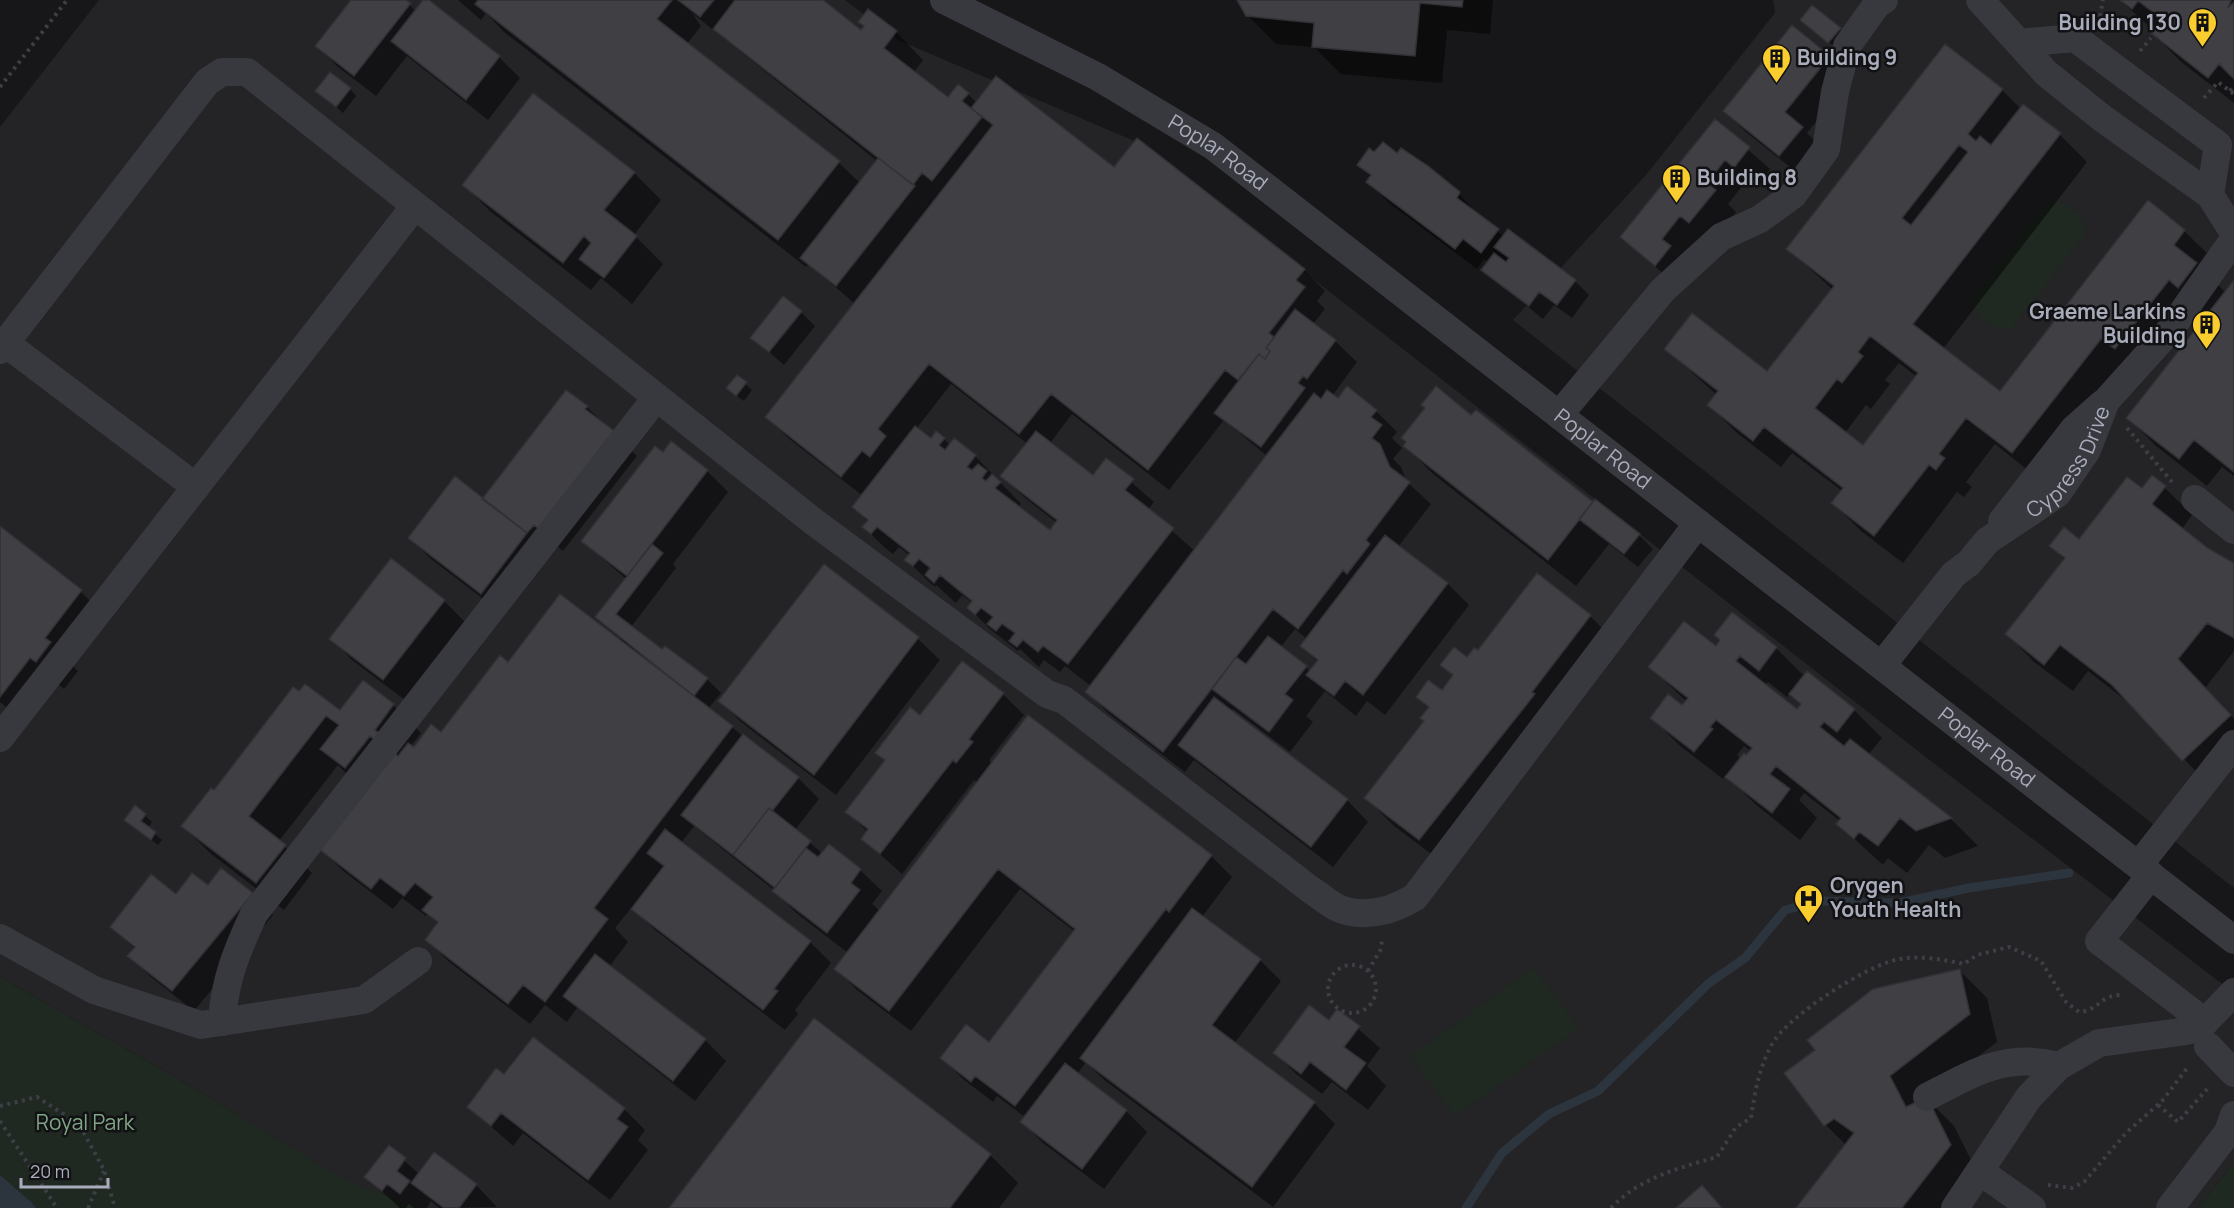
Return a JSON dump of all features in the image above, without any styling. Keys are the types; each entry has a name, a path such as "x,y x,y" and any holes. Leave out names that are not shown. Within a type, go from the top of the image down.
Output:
{"street":[{"name":"Poplar Road","path":"944,0 1098,77 1213,146 2234,940"},
{"path":"1559,414 1663,290 1720,237 1760,219 1793,195 1826,149 1835,92 1847,46 1877,4 1884,0"},
{"path":"1980,0 2046,73 2102,118 2210,195 2234,233"},
{"path":"2019,43 2075,38 2218,145 2210,195"},
{"path":"196,487 3,346 193,100 214,76 222,72 239,70 254,76 414,207 814,522 1047,694 1064,700 1311,890 1342,910 1367,914 1398,907 1415,897 1698,523"},
{"path":"0,738 414,207"},
{"name":"Cypress Drive","path":"1882,665 1954,574 1969,563 1987,541 2057,494 2087,450 2106,401 2169,330 2234,239"},
{"path":"222,1022 224,995 233,958 254,914 656,398"},
{"path":"2195,500 2234,530"},
{"path":"2223,1079 2206,1034 2099,941 2145,870 2234,744"},
{"path":"0,938 94,990 201,1025 364,1000 418,961"},
{"path":"2206,1034 2234,992"},
{"path":"1955,1208 1982,1172 2029,1097 2059,1066 2100,1043 2160,1036 2187,1030 2206,1034"},
{"path":"1927,1097 1979,1070 2006,1062 2034,1059 2059,1066"},
{"path":"2170,1208 2228,1132 2234,1115"},
{"path":"1982,1172 2028,1204"}],"path":[{"path":"0,87 67,0"},
{"path":"2140,51 2151,38"},
{"path":"2204,99 2218,82 2232,92 2234,85"},
{"path":"2106,401 2169,479"},
{"path":"1611,1208 1649,1179 1673,1169 1717,1157 1736,1127 1751,1118 1757,1075 1773,1041 1820,998 1864,972 1900,958 1945,960 1964,964 1977,955 2009,947 2041,961 2067,1002 2079,1012 2089,1012 2110,994 2127,995"},
{"path":"1356,965 1370,972 1377,987 1376,995 1368,1008 1353,1014 1338,1009 1329,996 1328,988 1334,973 1341,968 1356,965"},
{"path":"2028,1204 2042,1186 2055,1184 2072,1188 2084,1182 2126,1133 2158,1105 2206,1034"},
{"path":"2158,1105 2178,1122 2199,1095 2223,1079"},
{"path":"0,1106 37,1097 79,1125 104,1170 115,1208"},
{"path":"0,1121 57,1208"},
{"path":"88,1208 104,1170"}],"shaded area":[{"path":"99,0 845,0 898,40 1139,143 1927,758 2234,993 2234,1162 2198,1208 412,1208 342,1179 177,1078 0,977 0,127"},
{"path":"1773,0 2234,0 2234,888 1513,320 1645,176 1775,13"},
{"path":"0,1175 32,1203 36,1208 0,1208"}],"green space":[{"path":"2048,202 2062,203 2074,209 2082,219 2087,232 2011,329 1990,325 1975,311 1972,298"},
{"path":"1534,967 1579,1028 1455,1117 1410,1056"},
{"name":"Royal Park","path":"0,977 177,1078 342,1178 415,1208 0,1208"},
{"path":"2234,1162 2234,1208 2198,1208"}],"building":[{"path":"351,0 406,0 411,3 354,76 315,46"},
{"path":"423,0 429,0 500,56 466,100 391,41"},
{"path":"478,0 672,0 657,19 840,161 778,240 475,4"},
{"path":"678,0 714,0 700,17"},
{"path":"735,0 823,0 861,30 864,26 858,22 868,9 897,31 884,48 948,97 958,84 969,93 962,101 982,117 932,181 922,173 913,185 713,29"},
{"path":"1237,0 1463,0 1462,7 1420,3 1415,56 1312,47 1314,23 1246,16"},
{"name":"Building 130","path":"2120,0 2231,0 2228,8 2234,2 2234,79 2219,64 2208,78 2151,33 2162,19 2138,1 2132,9"},
{"path":"1812,5 1841,28 1828,43 1800,20"},
{"name":"Building 9","path":"1792,25 1830,56 1785,112 1803,127 1779,156 1723,111"},
{"path":"1945,44 2003,89 1968,134 1976,141 1980,136 1991,145 2023,104 2061,133 1913,324 2000,391 2148,200 2185,230 2174,245 2197,263 2178,288 2169,280 2115,349 2101,339 2012,453 1966,418 1939,454 1945,458 1936,470 1929,465 1874,536 1831,503 1843,488 1764,427 1753,441 1707,405 1718,391 1664,349 1692,313 1767,371 1834,286 1786,249","holes":["1959,145 1968,152 1911,225 1902,218","1870,336 1918,373 1863,445 1815,408 1837,379 1842,383 1863,356 1858,352"]},
{"path":"330,72 351,88 336,107 315,91"},
{"path":"996,76 1114,167 1137,138 1305,269 1296,280 1305,287 1269,333 1274,337 1266,348 1270,351 1265,359 1259,354 1238,380 1225,370 1148,470 1051,394 1019,434 929,364 878,429 886,436 870,457 862,451 841,477 765,417 993,125 971,108"},
{"path":"533,93 635,172 604,210 637,236 604,278 579,259 591,243 584,236 563,263 462,185"},
{"name":"Building 8","path":"1715,119 1750,147 1734,168 1725,160 1707,183 1716,190 1689,223 1680,216 1662,239 1671,246 1655,266 1620,237"},
{"path":"1383,142 1397,153 1401,148 1428,166 1460,192 1457,198 1499,229 1481,253 1463,239 1455,249 1366,182 1371,175 1357,165 1369,148 1374,152"},
{"path":"878,158 915,186 836,286 800,258"},
{"path":"1508,229 1576,280 1557,305 1539,292 1529,306 1481,270 1494,253 1506,262 1509,258 1494,247"},
{"name":"Graeme Larkins Building","path":"2234,280 2234,472 2194,440 2179,459 2126,418"},
{"path":"783,296 802,311 769,352 750,338"},
{"path":"1295,309 1336,340 1307,379 1303,376 1298,383 1305,388 1261,447 1214,413 1259,354 1265,359 1270,351 1266,348"},
{"path":"737,375 747,382 736,396 726,388"},
{"path":"1347,386 1377,410 1371,417 1382,425 1372,438 1380,444 1390,467 1410,482 1366,540 1370,544 1347,574 1343,570 1298,629 1273,609 1163,752 1085,692 1314,393 1321,399 1327,390 1338,398"},
{"path":"1436,386 1471,415 1476,410 1593,502 1548,560 1403,446 1406,442 1401,438 1425,408 1421,405"},
{"path":"566,390 588,406 585,409 617,433 541,531 534,525 527,533 482,499"},
{"path":"915,426 931,438 936,431 945,438 939,445 945,450 954,438 976,455 967,467 972,470 978,464 987,471 982,478 986,481 992,474 1001,482 995,488 1050,530 1057,520 1000,476 1036,431 1093,475 1106,458 1134,479 1125,490 1174,528 1068,664 1043,646 1038,652 1023,640 1017,647 1009,641 1015,633 1002,624 996,631 987,624 993,617 981,608 975,615 967,608 972,601 940,575 934,583 925,575 930,568 919,559 913,566 904,560 910,553 877,527 871,534 862,527 868,520 852,507"},
{"path":"671,441 708,470 627,576 581,541 655,446 663,452"},
{"path":"2152,475 2166,486 2152,504 2209,549 2234,563 2234,638 2207,623 2178,659 2231,715 2182,761 2112,685 2060,645 2044,665 2005,634 2065,558 2049,546 2064,527 2079,539 2127,477 2142,488"},
{"path":"455,476 527,533 481,594 408,538"},
{"path":"1595,499 1640,534 1624,554 1579,519"},
{"path":"0,526 82,590 45,638 51,642 36,662 30,658 0,697"},
{"path":"1385,535 1448,583 1363,695 1345,681 1334,696 1306,675 1318,660 1300,646"},
{"path":"652,544 663,553 616,614 662,649 665,646 708,678 694,696 595,617"},
{"path":"391,558 445,600 383,680 329,639"},
{"path":"824,564 919,637 814,775 718,701"},
{"path":"1537,573 1591,615 1532,692 1535,694 1419,840 1364,798 1424,721 1420,718 1429,707 1416,697 1428,680 1442,690 1453,675 1440,665 1454,647 1467,657 1474,648 1478,650"},
{"path":"560,594 733,726 594,908 608,919 545,1002 523,985 508,1004 425,940 438,922 422,910 433,897 415,883 404,896 380,878 371,889 319,849 393,752 398,756 408,743 414,747 431,724 441,732 500,655 508,662"},
{"path":"1732,612 1777,647 1759,671 1740,656 1736,661 1797,709 1801,704 1789,694 1807,671 1855,709 1837,732 1824,722 1820,727 1844,746 1850,739 1952,818 1916,831 1900,818 1878,846 1859,832 1854,839 1836,824 1841,818 1776,766 1770,774 1790,789 1772,813 1725,777 1744,753 1746,755 1752,748 1716,720 1710,727 1713,729 1694,752 1650,718 1668,694 1682,705 1688,698 1648,667 1684,621 1716,646 1720,640 1714,635"},
{"path":"1268,636 1307,666 1285,694 1293,700 1269,732 1212,689 1236,657 1246,664"},
{"path":"962,661 1004,693 969,739 973,742 956,763 953,760 880,854 861,839 868,829 845,812 885,760 875,753 910,707 920,715"},
{"path":"363,680 394,704 375,730 379,733 374,739 370,736 345,768 320,749 339,725 326,716 249,816 286,845 256,883 181,826 211,788 214,790 293,687 299,691 305,684 340,710"},
{"path":"1214,697 1348,799 1311,847 1178,745"},
{"path":"1028,715 1212,855 1169,912 1166,909 1015,1106 975,1076 971,1082 940,1058 966,1024 989,1042 1075,929 998,869 889,1011 834,969"},
{"path":"743,734 799,777 772,811 769,808 733,855 681,815"},
{"path":"135,805 146,814 141,821 156,832 151,840 124,820"},
{"path":"769,808 811,841 775,888 733,855"},
{"path":"665,829 811,941 774,989 778,991 763,1010 631,909 664,866 647,853"},
{"path":"829,844 861,869 851,883 860,890 827,933 772,891 806,848 818,857"},
{"path":"221,868 253,893 172,991 127,956 135,947 110,927 151,874 176,894 192,873 208,885"},
{"path":"1192,908 1261,959 1212,1025 1315,1102 1252,1187 1080,1058"},
{"path":"595,954 706,1039 673,1081 563,996"},
{"path":"1960,969 1970,1014 1890,1076 1906,1107 1927,1097 1951,1145 1902,1208 1796,1208 1854,1133 1834,1119 1824,1126 1784,1073 1815,1050 1807,1040 1873,989"},
{"path":"1309,1005 1329,1020 1337,1009 1360,1026 1344,1047 1366,1063 1346,1090 1310,1062 1301,1074 1273,1053"},
{"path":"814,1018 991,1154 950,1208 669,1208"},
{"path":"533,1037 625,1108 617,1119 628,1127 588,1180 501,1113 491,1126 467,1107 496,1068 504,1074"},
{"path":"1065,1063 1127,1110 1082,1169 1020,1122"},
{"path":"389,1145 406,1158 397,1171 410,1181 400,1194 387,1184 382,1191 364,1177"},
{"path":"434,1152 477,1184 459,1208 444,1208 411,1183"},
{"path":"1702,1185 1722,1208 1676,1208"}],"waterway":[{"path":"1466,1208 1502,1153 1549,1114 1598,1091 1709,983 1745,958 1785,910 1819,901 1899,903 1969,888 2069,873"}],"place":[{"name":"Building 130","path":"2202,48"},
{"name":"Building 9","path":"1776,84"},
{"name":"Building 8","path":"1676,204"},
{"name":"Graeme Larkins Building","path":"2207,350"},
{"name":"Orygen Youth Health","path":"1809,924"}]}
